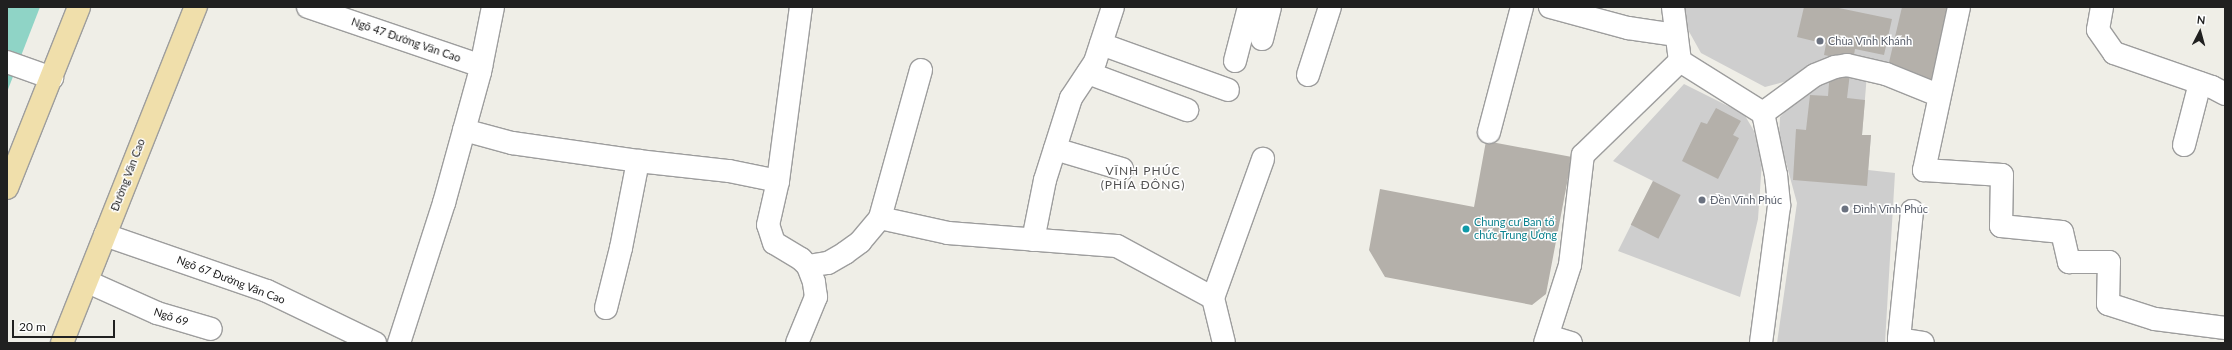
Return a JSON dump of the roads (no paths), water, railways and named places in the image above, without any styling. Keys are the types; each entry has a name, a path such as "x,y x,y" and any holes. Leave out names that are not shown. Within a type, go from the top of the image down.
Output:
{"main road":[{"path":"7,188 79,7"},
{"name":"Đường Văn Cao","path":"62,343 88,282 105,235 196,7"}],"street":[{"name":"Ngõ 47 Đường Văn Cao","path":"308,7 481,66"},
{"path":"399,343 444,203 481,66 493,7"},
{"path":"797,343 816,297 814,282 808,266 801,259 774,243 770,236 768,225 778,181 801,7"},
{"path":"1033,240 1045,180 1070,98 1088,73 1102,44 1113,7"},
{"path":"1235,61 1249,7"},
{"path":"1262,39 1270,7"},
{"path":"1308,75 1330,7"},
{"path":"1489,132 1522,7"},
{"path":"1550,7 1628,28 1676,35"},
{"path":"1673,7 1680,61 1763,113 1776,175 1778,206 1761,343"},
{"path":"1959,7 1938,95 1924,170 2002,175 2001,226 2062,232 2069,262 2109,262 2108,304 2155,319 2225,328"},
{"path":"2102,7 2098,30 2114,53 2200,83 2225,94"},
{"path":"1102,44 1228,90"},
{"path":"1571,343 1546,339 1570,265 1583,156 1680,61"},
{"path":"7,62 52,78"},
{"path":"1763,113 1816,75 1835,67 1847,65 1886,74 1938,95"},
{"path":"808,266 828,263 845,253 860,242 880,218 921,70"},
{"path":"1088,73 1187,110"},
{"path":"2184,145 2200,83"},
{"path":"464,130 512,143 638,161 729,171 778,181"},
{"path":"1055,149 1122,169"},
{"path":"1224,343 1212,298 1263,159"},
{"path":"606,308 621,248 638,161"},
{"path":"1912,211 1898,339 1923,343"},
{"path":"880,218 948,233 1117,246 1212,298"},
{"name":"Ngõ 67 Đường Văn Cao","path":"105,235 267,291 375,343"},
{"name":"Ngõ 69","path":"88,282 157,313 211,329"}],"place":[{"name":"Chùa Vĩnh Khánh","path":"1820,41"},
{"name":"Đền Vĩnh Phúc","path":"1702,200"},
{"name":"Đình Vĩnh Phúc","path":"1845,209"},
{"name":"Chung cư Ban tổ chức Trung Ương","path":"1466,229"}],"district":[{"name":"VĨNH PHÚC (PHÍA ĐÔNG)","path":"1143,178"}]}
